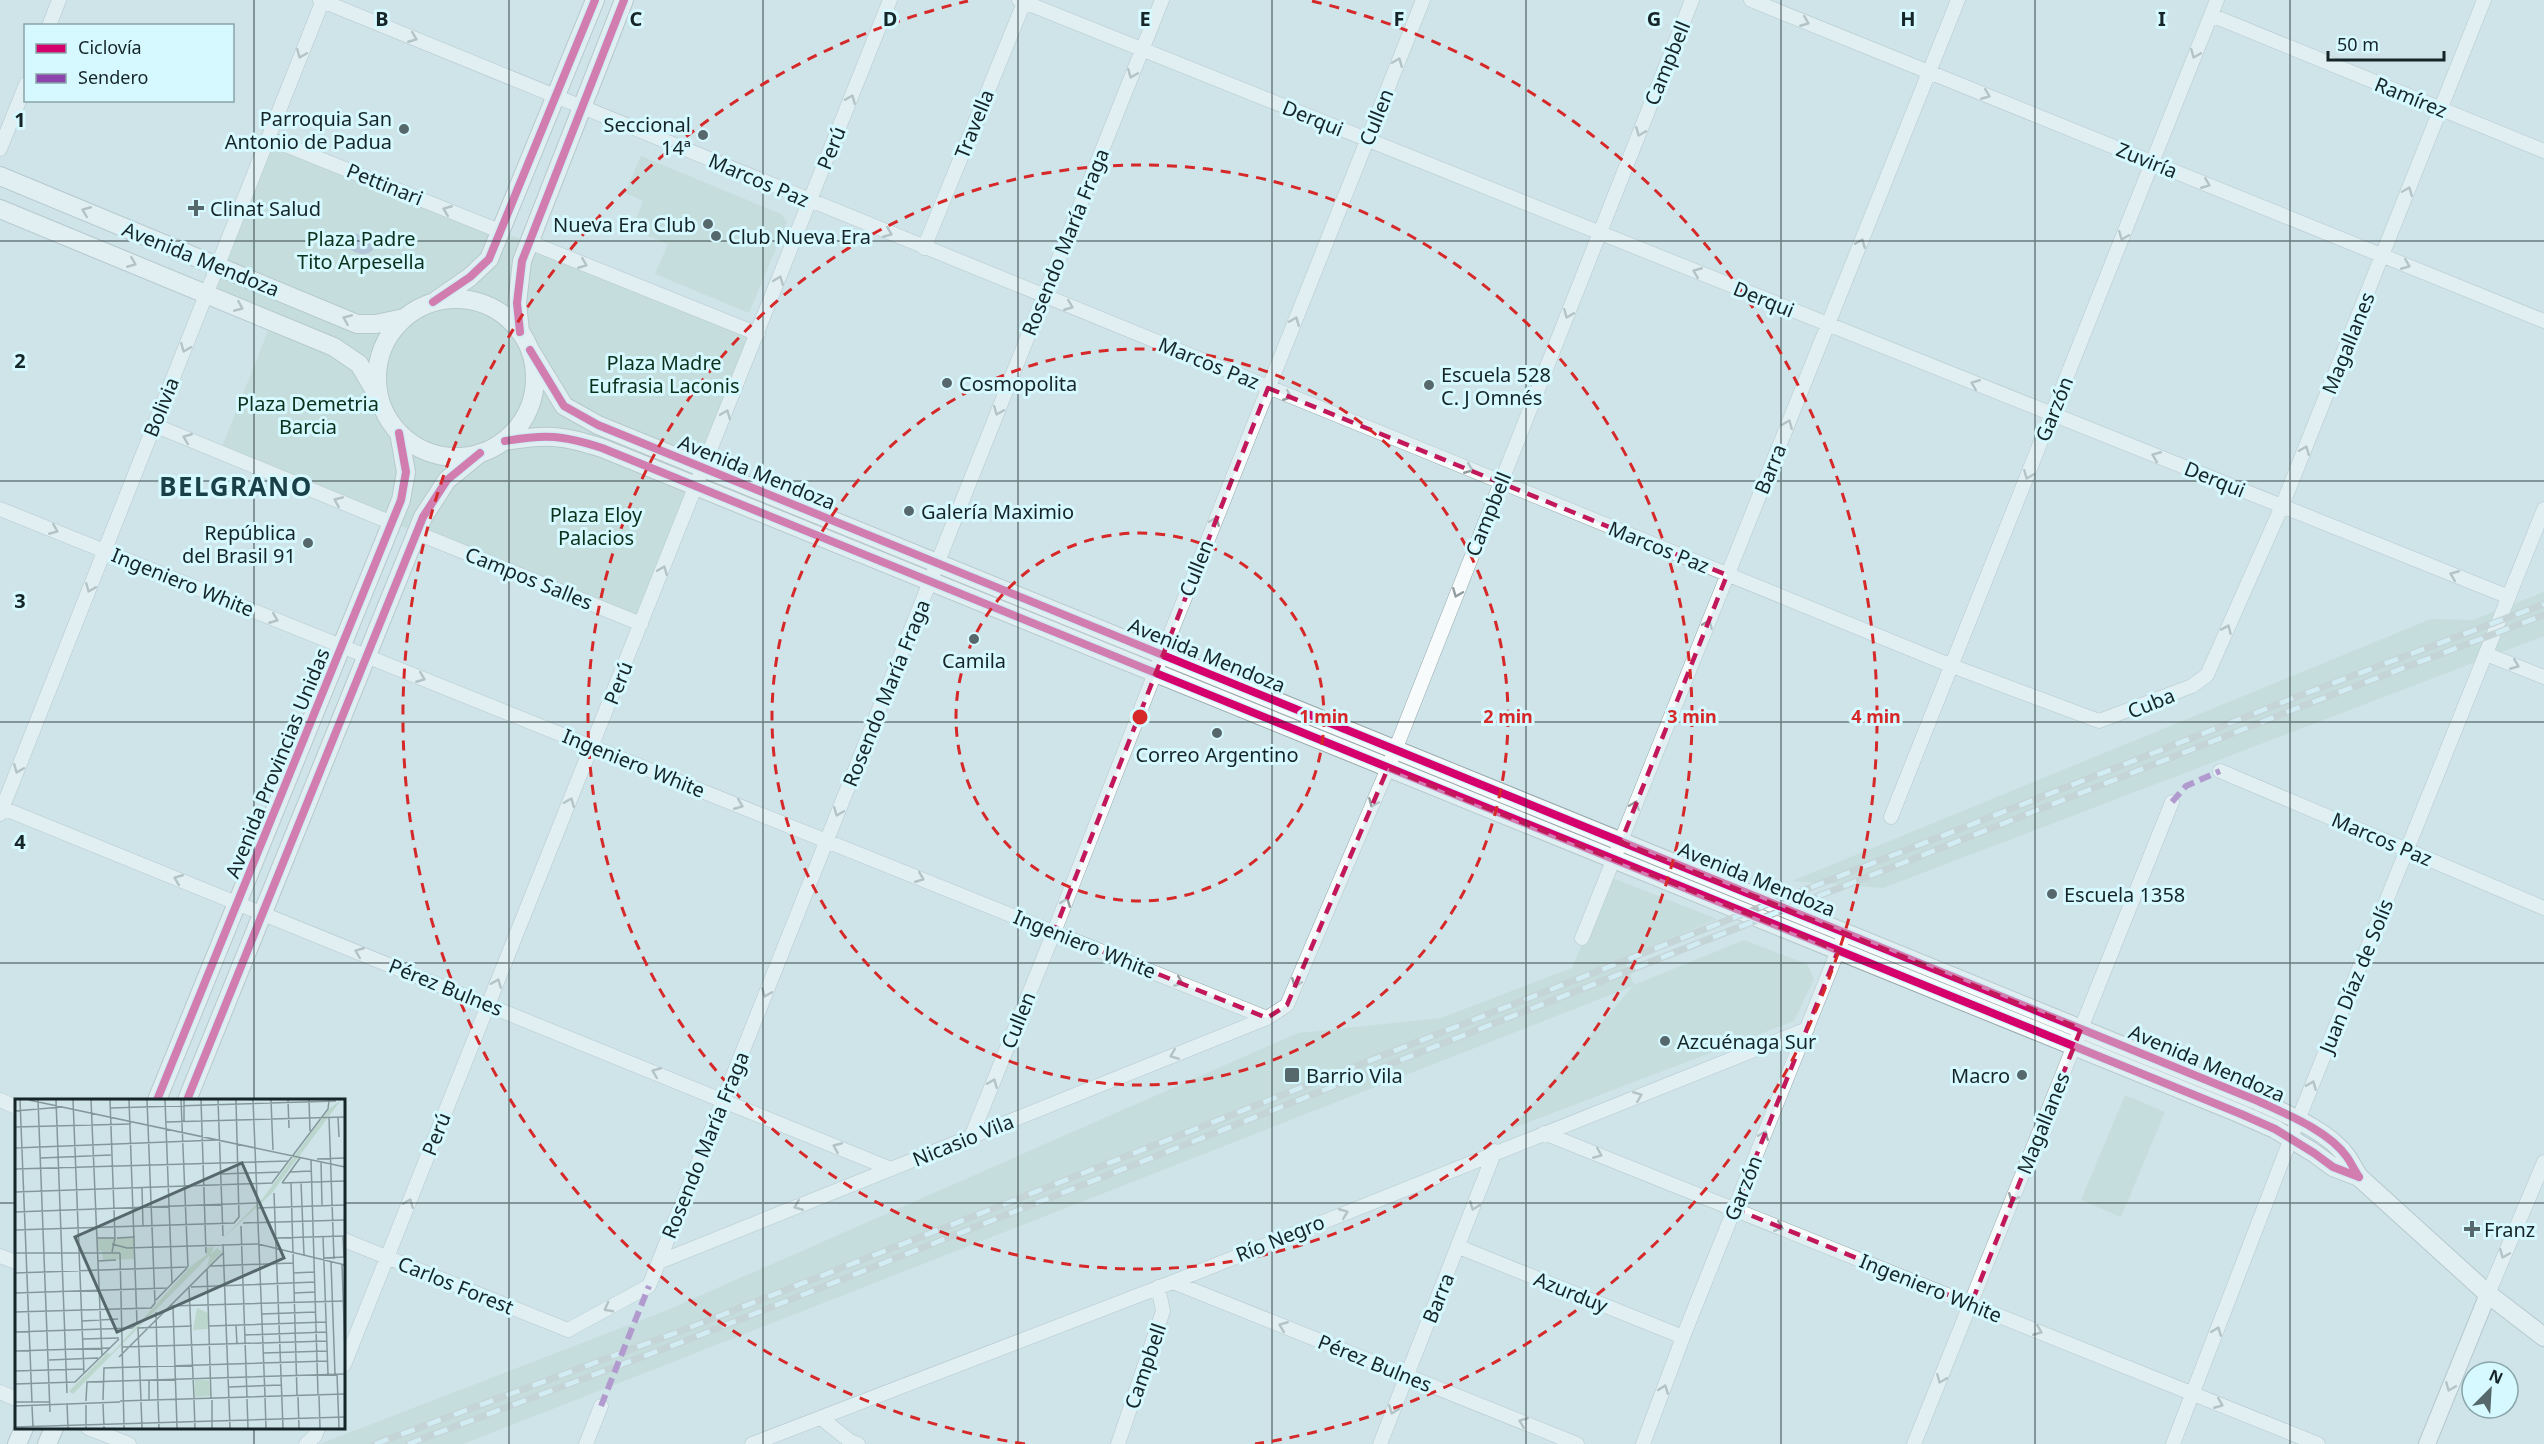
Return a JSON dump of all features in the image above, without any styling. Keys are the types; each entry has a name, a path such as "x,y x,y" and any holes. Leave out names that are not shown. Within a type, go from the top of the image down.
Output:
{"main road":[{"path":"433,302 457,299 481,303 502,315 520,332 530,350 535,375 532,400 522,422 505,441 480,453 459,458 437,455 416,447 399,433 387,418 380,400 376,378 380,356 389,335 404,318 470,277 489,259 502,232 595,0"},
{"path":"520,332 517,303 522,261 624,0"},
{"name":"Avenida Mendoza","path":"0,176 357,324 376,324 404,318"},
{"name":"Avenida Mendoza","path":"0,209 334,347 359,364 380,400"},
{"name":"Avenida Mendoza","path":"530,350 564,406 598,425 2258,1101 2298,1120 2332,1141 2346,1155 2359,1177 2488,1294 2544,1337"},
{"name":"Avenida Provincias Unidas","path":"158,1099 401,500 406,472 399,433"},
{"name":"Avenida Mendoza","path":"505,441 536,436 570,437 602,448 2241,1114 2290,1139 2333,1167 2359,1177"},
{"path":"188,1099 423,517 447,480 480,453"},
{"path":"17,1444 24,1429"},
{"path":"47,1444 54,1429"}],"street":[{"path":"50,24 59,0"},
{"name":"Marcos Paz","path":"322,0 924,248 1952,666 2099,721"},
{"name":"Bolivia","path":"1,810 322,0"},
{"name":"Perú","path":"345,1362 890,0"},
{"name":"Rosendo María Fraga","path":"649,1286 1162,0"},
{"name":"Cullen","path":"971,1137 1423,0"},
{"name":"Campbell","path":"1267,1018 1287,1005 1388,768 1692,0"},
{"name":"Zuviría","path":"1751,0 2544,321"},
{"name":"Barra","path":"1582,938 1958,0"},
{"name":"Garzón","path":"1891,817 2217,0"},
{"name":"Magallanes","path":"2202,681 2207,675 2282,506 2484,0"},
{"name":"Derqui","path":"1022,1 2509,597"},
{"name":"Travella","path":"924,248 1022,1"},
{"name":"Ramírez","path":"2211,15 2544,151"},
{"path":"0,149 24,89"},
{"name":"Pettinari","path":"268,138 502,232"},
{"path":"529,242 758,334"},
{"path":"154,425 392,523"},
{"name":"Ingeniero White","path":"0,509 1267,1018"},
{"name":"Juan Díaz de Solís","path":"2173,1444 2290,1139 2544,509"},
{"name":"Campos Salles","path":"417,533 641,624"},
{"path":"2486,654 2544,677"},
{"name":"Cuba","path":"2099,721 2109,720 2202,681"},
{"name":"Marcos Paz","path":"2220,771 2544,908"},
{"name":"Magallanes","path":"1914,1444 2172,802"},
{"name":"Pérez Bulnes","path":"1,810 263,913 891,1169"},
{"name":"Garzón","path":"1643,1444 1683,1337 1845,933"},
{"name":"Nicasio Vila","path":"659,1262 1267,1018"},
{"name":"Río Negro","path":"752,1444 1173,1282 1495,1151 1807,1029"},
{"path":"0,1100 15,1107"},
{"name":"Ingeniero White","path":"1544,1133 2318,1444"},
{"name":"Barra","path":"1380,1444 1495,1151"},
{"path":"2427,1444 2544,1162"},
{"name":"Carlos Forest","path":"345,1239 568,1330 649,1286"},
{"name":"Azurduy","path":"1459,1246 1683,1337"},
{"path":"0,1256 15,1262"},
{"name":"Pérez Bulnes","path":"1173,1282 1577,1444"},
{"name":"Campbell","path":"1118,1444 1164,1311 1158,1287"},
{"path":"0,1392 15,1398"},
{"path":"586,1444 601,1406"},
{"path":"820,1418 852,1443"},
{"path":"91,1429 129,1444"}],"highlighted area":[{"path":"1268,388 1727,575 1621,842 2081,1029 1971,1304 1735,1209 1838,951 1778,926 1388,768 1287,1005 1267,1018 1054,932"}],"green space":[{"path":"268,138 758,334 641,624 220,452 272,321 206,294"},
{"name":"Club Nueva Era","path":"641,156 781,214 787,222 749,313 655,274 668,244 632,229 643,201 625,193"},
{"path":"2544,592 2544,636 1883,888 1792,881 2431,619 2473,620"},
{"path":"1615,879 1717,919 1624,958 1634,985 1744,940 1807,964 1814,979 1794,1021 1511,1129 1633,986 463,1444 320,1444 665,1311 1298,1033 1441,1018 1572,968 1608,883"},
{"path":"2125,1095 2165,1112 2121,1217 2081,1200"}],"water":[{"path":"349,232 358,234 372,243 373,250 360,254 348,248 342,241 344,235"}],"railway":[{"path":"375,1444 686,1329 2296,697 2544,604"},
{"path":"408,1444 690,1339 2300,707 2544,615"}],"marked path":[{"path":"2172,802 2186,786 2220,771"},
{"path":"601,1406 649,1286"}],"cycle path":[{"path":"433,302 470,277 489,259 595,0"},
{"path":"520,332 517,303 522,261 624,0"},
{"path":"530,350 564,406 598,425 2258,1101 2306,1124 2329,1139 2347,1157 2359,1177"},
{"path":"157,1099 401,500 406,472 399,433"},
{"path":"505,441 554,437 576,440 602,448 2241,1114 2275,1129 2333,1167 2359,1177"},
{"path":"187,1099 423,517 447,480 480,453"}],"place":[{"name":"Parroquia San Antonio de Padua","path":"404,129"},
{"name":"Seccional 14ª","path":"703,135"},
{"name":"Clinat Salud","path":"196,208"},
{"name":"Nueva Era Club","path":"708,224"},
{"name":"Club Nueva Era","path":"716,236"},
{"name":"Cosmopolita","path":"947,383"},
{"name":"Escuela 528 C. J Omnés","path":"1429,385"},
{"name":"Galería Maximio","path":"909,511"},
{"name":"República del Brasil 91","path":"308,543"},
{"name":"Camila","path":"974,639"},
{"name":"Correo Argentino","path":"1217,733"},
{"name":"Escuela 1358","path":"2052,894"},
{"name":"Azcuénaga Sur","path":"1665,1041"},
{"name":"Barrio Vila","path":"1292,1075"},
{"name":"Macro","path":"2022,1075"},
{"name":"Franz","path":"2472,1229"}],"district":[{"name":"BELGRANO","path":"236,486"}],"park label":[{"name":"Plaza Padre Tito Arpesella","path":"361,250"},
{"name":"Plaza Madre Eufrasia Laconis","path":"664,374"},
{"name":"Plaza Demetria Barcia","path":"308,414"},
{"name":"Plaza Eloy Palacios","path":"596,526"}]}
